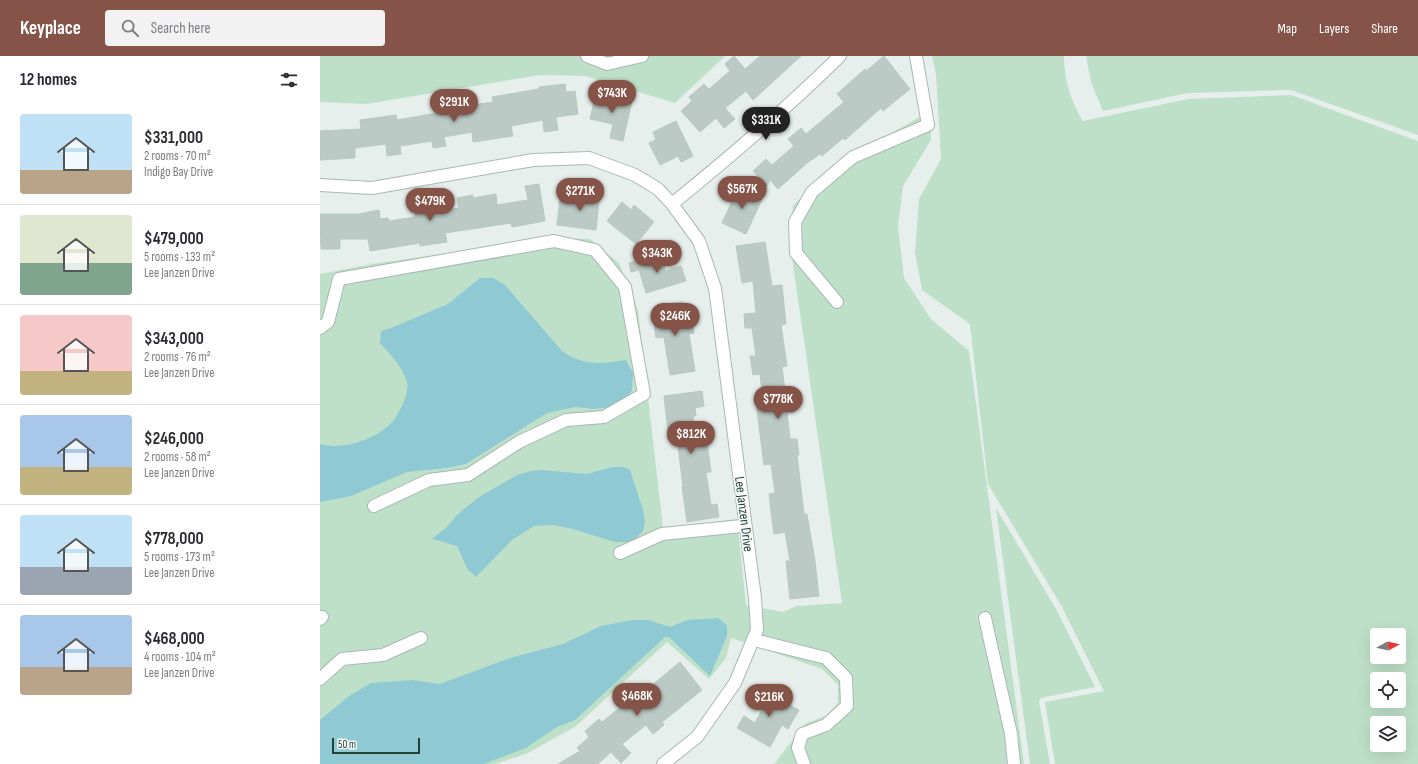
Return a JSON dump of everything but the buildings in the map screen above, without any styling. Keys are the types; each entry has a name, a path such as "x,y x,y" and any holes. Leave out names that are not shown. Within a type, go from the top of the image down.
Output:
{"street":[{"path":"587,56 607,64 642,56"},
{"path":"672,204 740,148 802,93 840,56"},
{"path":"837,302 796,253 795,222 812,192 853,157 928,125 916,56"},
{"name":"Lee Janzen Drive","path":"320,185 372,188 532,160 589,158 635,175 658,189 672,204 698,241 715,288 755,598 757,630 735,683 697,737 663,764"},
{"path":"320,328 328,322 339,279 554,241 595,250 625,287 644,394 604,417 566,420 519,442 468,475 429,480 374,506"},
{"path":"620,553 662,534 742,526"},
{"path":"985,618 1011,734 1014,764"},
{"path":"320,679 342,659 383,655 420,638"},
{"path":"758,641 826,658 846,678 847,706 826,725 802,734 798,748 804,764"}],"green space":[{"path":"320,56 725,56 675,103 586,76 540,75 366,104 320,102"},
{"path":"910,56 922,56 931,105 931,140 903,186 898,225 904,278 931,319 969,351 1024,764 774,764 805,724 827,715 838,703 838,685 822,669 731,638 726,658 709,679 667,642 576,726 528,753 495,764 320,764 320,274 372,264 553,238 590,239 619,263 638,310 663,528 737,519 746,605 783,612 796,606 842,603 789,237 793,206 820,178 855,154 923,115 913,60"},
{"path":"932,56 1064,56 1065,73 1069,90 1083,121 1188,99 1291,95 1418,141 1418,764 1055,764 1045,702 1104,691 1062,607 988,484 970,324 922,290 915,252 919,199 941,159 936,74"},
{"path":"1086,56 1418,56 1418,135 1291,90 1188,93 1103,111 1091,82"},
{"path":"996,508 1056,609 1095,687 1041,698 1039,701 1050,764 1030,764"}],"water":[{"path":"480,278 493,278 505,285 562,351 570,356 592,363 626,360 633,373 632,390 626,399 614,407 594,409 575,407 547,413 466,464 447,468 407,472 351,496 320,502 320,444 340,446 372,437 390,424 396,417 404,401 407,391 407,382 399,366 380,343 381,331 448,304"},
{"path":"612,467 624,467 630,470 643,510 645,522 643,531 637,537 628,542 615,542 573,529 554,525 534,526 512,540 476,577 468,570 457,546 432,539 448,526 457,515 479,497 517,475 541,470 587,474"},
{"path":"718,618 727,625 727,636 710,676 669,637 665,637 575,720 557,727 526,748 484,764 320,764 320,720 349,696 371,683 413,680 440,684 510,658 563,644 601,626 632,620 648,620 670,627 687,620"}]}
